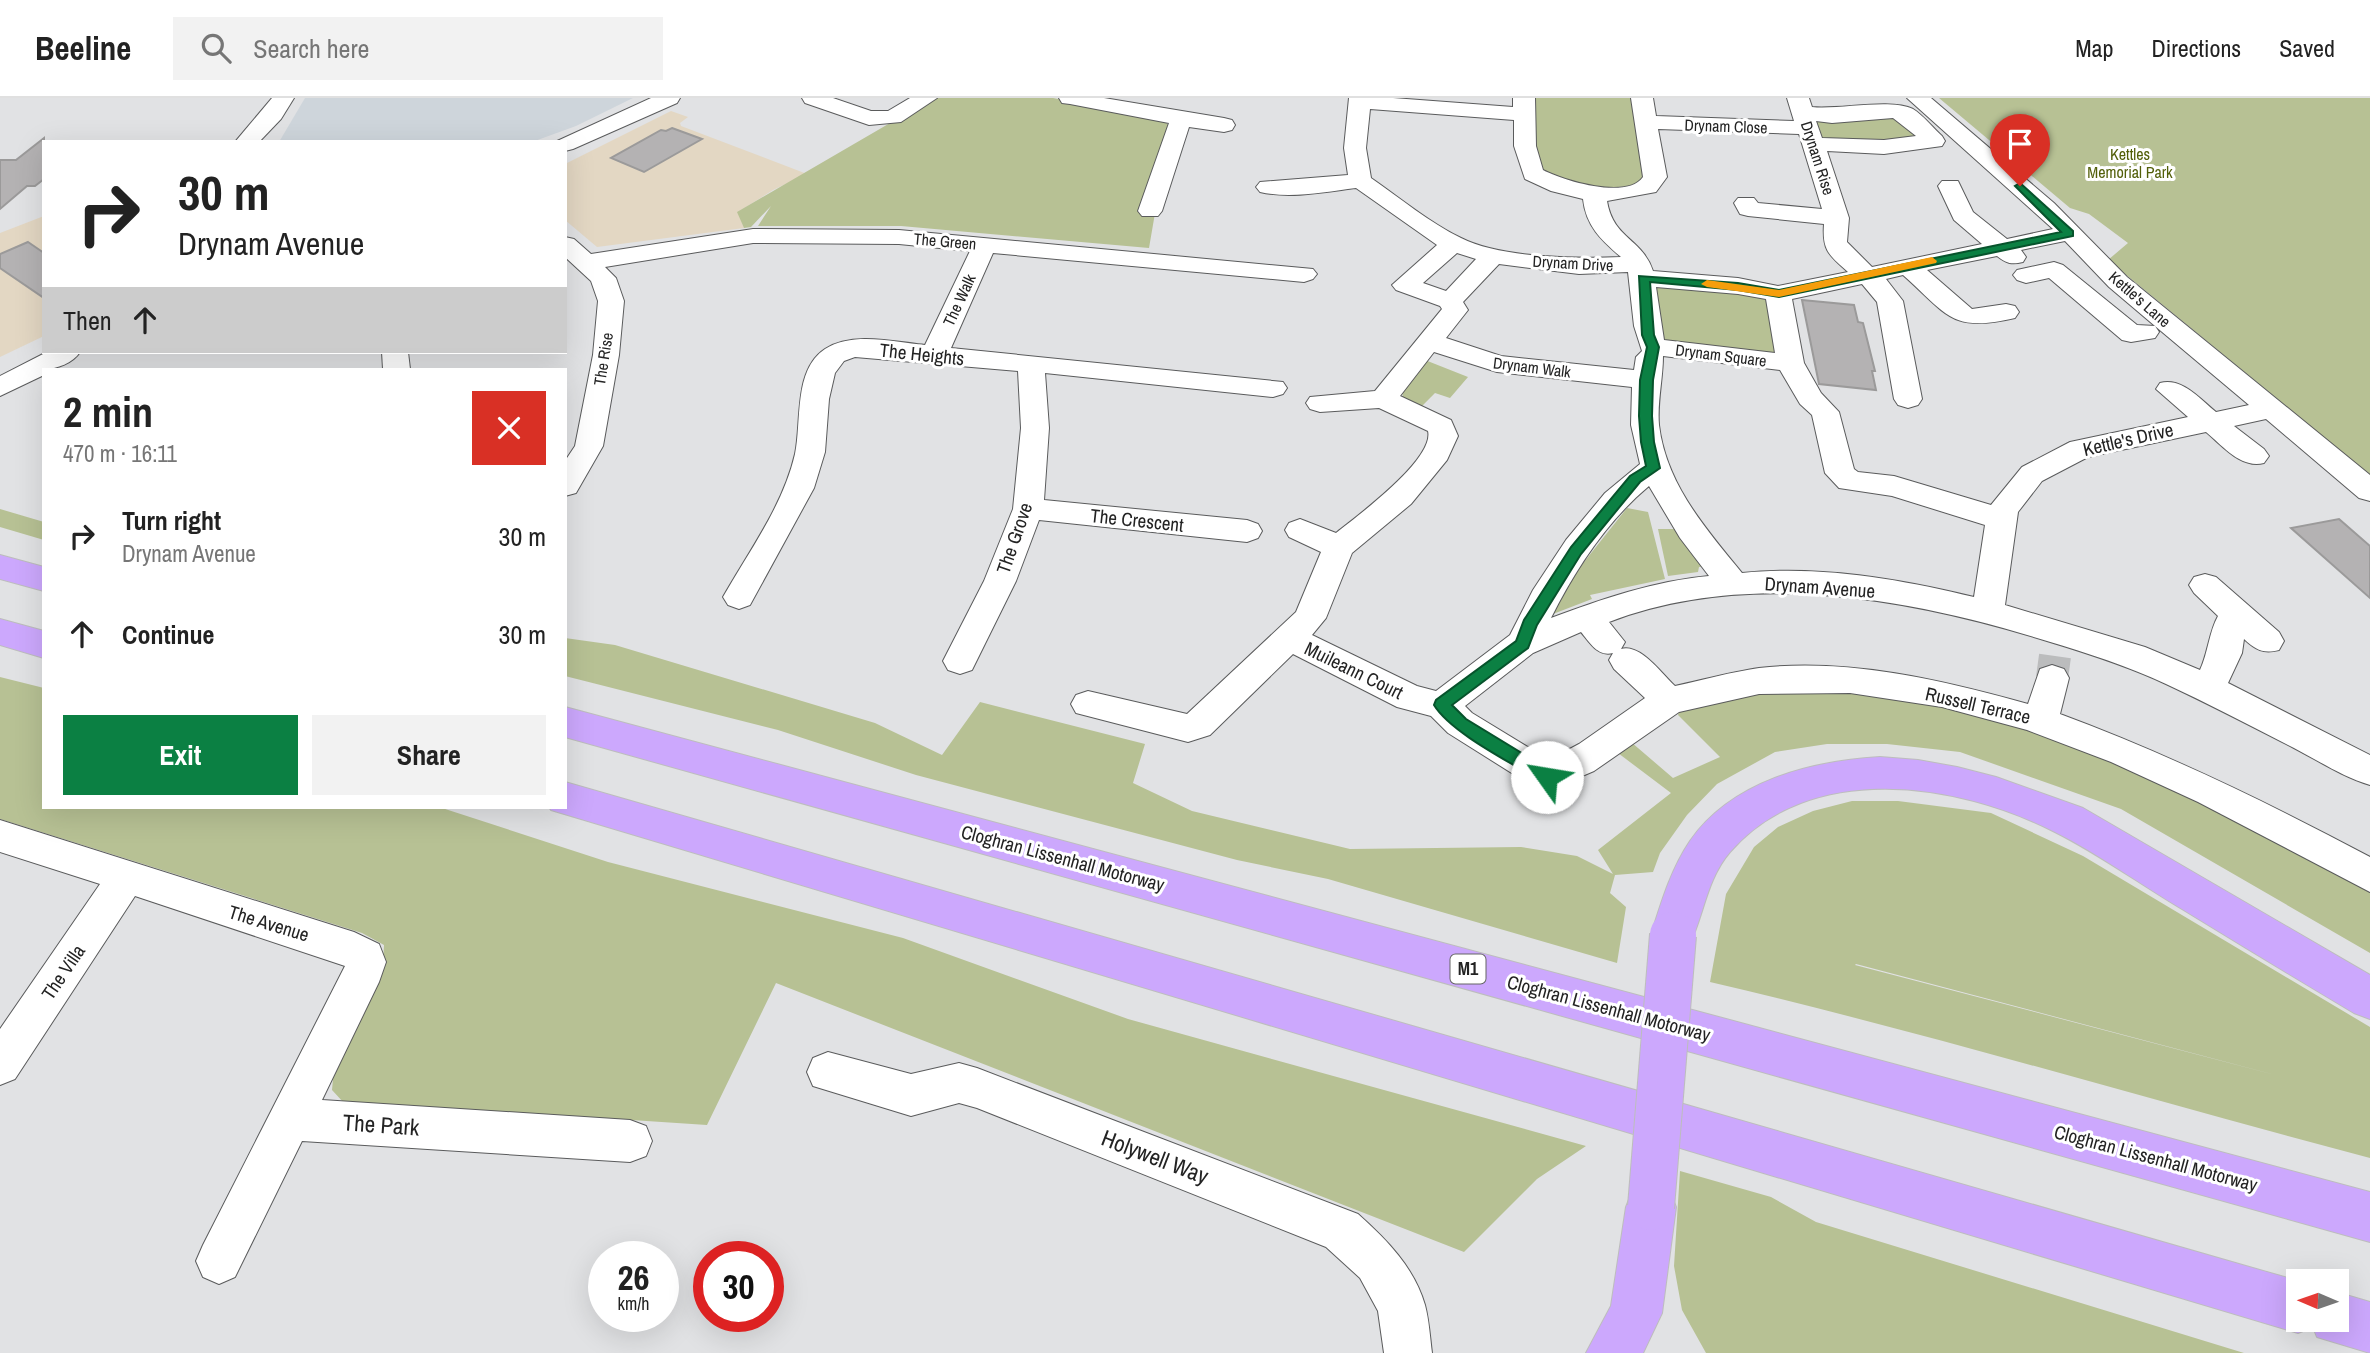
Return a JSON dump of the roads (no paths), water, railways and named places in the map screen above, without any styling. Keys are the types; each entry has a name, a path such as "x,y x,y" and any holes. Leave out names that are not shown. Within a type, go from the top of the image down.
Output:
{"highway":[{"path":"0,567 42,578"},
{"path":"0,632 42,644"},
{"name":"Cloghran Lissenhall Motorway","path":"567,723 2370,1217"},
{"path":"1613,1353 1636,1313 1651,1207 1674,934 1685,893 1702,858 1724,831 1754,807 1781,792 1834,777 1878,772 1917,775 1972,785 2017,799 2069,820 2370,999"},
{"path":"567,799 2286,1303"},
{"path":"2349,1322 2370,1328"}],"street":[{"path":"248,140 273,114 283,98"},
{"path":"567,143 669,98"},
{"path":"813,98 869,118 893,117 926,98"},
{"path":"1070,98 1224,125"},
{"path":"1268,187 1307,187 1360,181 1354,148 1359,100 1524,106 1525,146 1533,174 1557,187 1594,193 1622,193 1642,189 1652,183 1655,177 1642,98"},
{"name":"Kettle's Lane","path":"1918,98 2046,208 2118,282 2370,491"},
{"path":"1150,211 1181,119"},
{"name":"Drynam Close","path":"1646,122 1805,121"},
{"name":"Drynam Rise","path":"1805,121 1837,218 1835,242 1839,250 1891,301 1908,399"},
{"name":"Drynam Drive","path":"1360,181 1453,244 1493,256 1641,271"},
{"path":"1950,186 1962,215 2001,246 2030,274 2054,271 2131,334 2146,332"},
{"path":"1594,193 1594,208 1599,221 1614,240 1632,253 1641,271 1779,294 2069,233"},
{"name":"Drynam Rise","path":"1746,203 1748,209 1837,218"},
{"path":"1962,215 1989,211"},
{"name":"The Green","path":"587,262 754,236 899,237 1304,274"},
{"name":"The Walk","path":"934,355 985,244"},
{"path":"1383,399 1455,310 1450,301 1405,285 1453,244"},
{"name":"The Rise","path":"567,246 603,278 611,301 606,355 589,446 567,483"},
{"path":"1450,301 1493,256"},
{"path":"1907,266 1963,316 2006,313"},
{"name":"Drynam Square","path":"1641,271 1648,335 1653,347 1647,380 1647,442 1653,468 1680,519 1732,582"},
{"name":"Drynam Square","path":"1779,294 1790,363 1810,398 1825,412 1840,473 1850,481 1894,486 2001,519"},
{"name":"Drynam Walk","path":"1429,341 1497,364 1647,380"},
{"name":"Drynam Square","path":"1653,347 1790,363"},
{"name":"The Heights","path":"739,597 782,520 810,454 817,391 824,367 834,355 856,349 1273,388"},
{"path":"0,387 63,354"},
{"name":"The Grove","path":"960,661 1000,581 1028,509 1035,428 1031,365"},
{"path":"1088,704 1188,728 1198,725 1310,618 1339,547 1362,526 1378,518 1400,497 1437,453 1444,436 1441,426 1444,412 1383,399 1320,403"},
{"name":"Kettle's Drive","path":"1989,611 2003,510 2032,474 2080,449 2195,412 2272,409"},
{"name":"Kettle's Drive","path":"2195,412 2250,445"},
{"path":"1522,644 1530,624 1576,550 1635,479 1653,468"},
{"name":"The Crescent","path":"1028,509 1247,531"},
{"path":"1300,530 1339,547"},
{"name":"Drynam Avenue","path":"1449,700 1522,644 1585,616 1669,591 1732,582 1790,581 1858,587 1989,611 2054,655 2150,663 2370,771"},
{"path":"2205,585 2255,631 2230,624 2225,653 2208,690"},
{"path":"1585,616 1669,701"},
{"name":"Muileann Court","path":"1291,639 1409,698 1449,700"},
{"path":"2041,719 2054,655"},
{"name":"Russell Terrace","path":"1449,700 1460,723 1547,777 1574,767 1669,701 1740,684 1844,680 1962,699 2041,719 2169,773 2370,876"},
{"name":"The Avenue","path":"0,836 354,950 365,957 366,962 359,982 290,1119"},
{"name":"The Villa","path":"0,1065 126,878"},
{"name":"Holywell Way","path":"828,1072 911,1095 949,1084 968,1085 1342,1230 1376,1262 1401,1305 1408,1353"},
{"path":"219,1261 290,1119"},
{"name":"The Park","path":"290,1119 629,1142"}],"tunnel":[{"path":"2052,678 2055,656"}],"park label":[{"name":"Kettles Memorial Park","path":"2130,163"}]}
